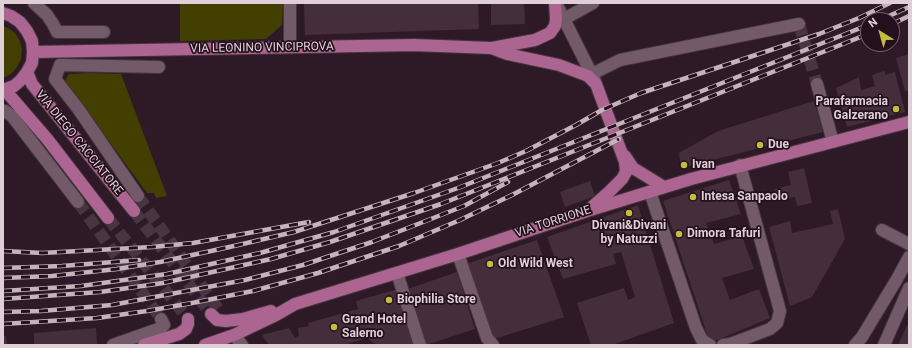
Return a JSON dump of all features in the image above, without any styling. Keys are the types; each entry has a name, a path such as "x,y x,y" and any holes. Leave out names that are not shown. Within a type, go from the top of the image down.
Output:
{"main road":[{"name":"VIA LEONINO VINCIPROVA","path":"33,52 414,45 491,48 535,40 550,33 555,26 555,3"},
{"path":"3,13 20,22 27,31 32,41 33,52 32,63 21,80 14,86 4,90"},
{"name":"VIA LEONINO VINCIPROVA","path":"491,48 507,54 573,69 593,81"},
{"name":"VIA DIEGO CACCIATORE","path":"27,72 32,84 134,211"},
{"path":"593,81 624,155 633,168 664,187"},
{"name":"VIA DIEGO CACCIATORE","path":"4,90 48,140 108,218"},
{"name":"VIA TORRIONE","path":"205,345 234,335 295,304 458,254 587,211 664,187 909,122"},
{"path":"587,211 610,192 622,179 626,172 624,155"},
{"path":"211,314 217,320 226,321 243,319 295,304"},
{"path":"144,345 179,334 186,329 188,319"}],"street":[{"path":"34,3 47,15 56,32 104,32"},
{"path":"290,3 290,47"},
{"path":"555,3 593,81 620,60 799,24"},
{"path":"564,19 593,3"},
{"path":"138,196 79,110 55,79 60,65 159,67"},
{"path":"817,84 833,142"},
{"path":"3,111 12,116 78,202"},
{"path":"723,345 730,344 770,329 777,323 780,311 740,166"},
{"path":"650,192 696,328 702,340 710,345"},
{"path":"882,230 909,244"},
{"path":"458,254 490,341"},
{"path":"861,342 909,257"},
{"path":"397,273 420,345"},
{"path":"884,345 909,288"},
{"path":"113,345 161,328 164,324 161,319"},
{"path":"234,335 242,345"}],"shaded area":[{"path":"180,3 283,3 282,25 266,39 180,41"},
{"path":"3,26 15,33 20,41 22,50 21,59 17,67 11,74 3,78"},
{"path":"69,74 121,74 167,196 156,198 154,193 147,193 65,81"}],"building":[{"path":"304,3 478,3 479,29 305,35"},
{"path":"491,3 524,3 525,24 491,25"},
{"path":"909,54 909,90 905,91 896,58"},
{"path":"884,71 886,75 895,72 905,112 847,127 836,88 859,77 861,90 875,86 872,75"},
{"path":"814,101 823,132 681,168 679,153 718,131"},
{"path":"804,168 812,203 797,206 795,197 778,201 775,189 791,185 788,172"},
{"path":"729,180 741,214 706,223 714,244 742,236 754,269 722,278 730,300 759,289 770,318 710,343 663,201"},
{"path":"590,181 595,196 565,207 560,192"},
{"path":"638,205 674,323 612,345 591,345 577,303 624,288 628,300 635,297 621,252 613,254 616,264 563,279 547,237"},
{"path":"838,209 845,239 812,297 790,306 769,227 790,221 792,233 833,224 830,211"},
{"path":"537,240 564,317 491,340 466,264"},
{"path":"457,272 475,329 426,345 408,289"},
{"path":"398,289 416,345 376,345 367,338 343,345 269,345 262,335 289,328 295,338 299,335 298,328 309,326 308,323 358,309 356,301"},
{"path":"909,321 909,345 898,345"},
{"path":"96,328 97,344 34,345 34,333"},
{"path":"3,336 6,336 7,344 3,345"}],"tunnel":[{"path":"799,24 817,84"},
{"path":"138,196 221,313"},
{"path":"78,202 161,319"},
{"path":"134,211 211,314"},
{"path":"108,218 188,319"}],"railway":[{"path":"3,278 52,276 117,269 160,262 294,232 414,193 498,163 526,151 602,110 641,93 819,34 859,18 890,3"},
{"path":"898,12 909,7"},
{"path":"900,20 909,16"},
{"path":"3,291 81,286 167,274 260,253 334,232 458,188 860,28"},
{"path":"3,299 100,292 163,283 271,259 330,242 441,204 860,37"},
{"path":"3,324 97,318 147,311 253,291 318,273 399,246 460,220 512,195 619,139"},
{"path":"3,312 41,311 112,305 245,280 303,265 372,242 464,206 508,182"},
{"path":"3,251 42,253 152,247 193,243 309,222"},
{"path":"3,268 62,266 139,260"}],"place":[{"name":"Parafarmacia Galzerano","path":"896,109"},
{"name":"Due","path":"760,145"},
{"name":"Ivan","path":"684,165"},
{"name":"Intesa Sanpaolo","path":"693,197"},
{"name":"Divani&Divani by Natuzzi","path":"629,213"},
{"name":"Dimora Tafuri","path":"679,234"},
{"name":"Old Wild West","path":"490,264"},
{"name":"Biophilia Store","path":"389,300"},
{"name":"Grand Hotel Salerno","path":"334,327"}]}
